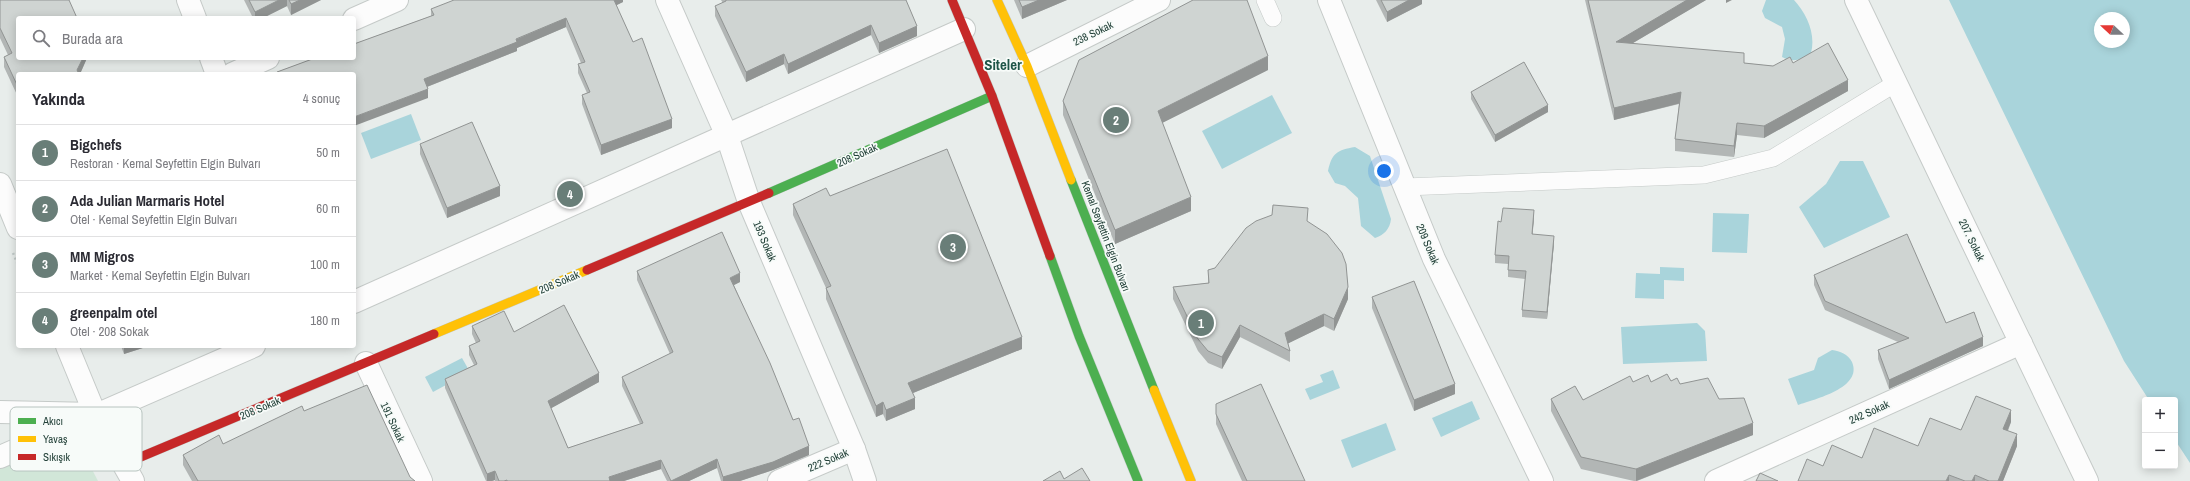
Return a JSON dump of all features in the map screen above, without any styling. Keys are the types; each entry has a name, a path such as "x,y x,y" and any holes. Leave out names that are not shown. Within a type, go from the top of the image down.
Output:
{"main road":[{"path":"952,0 992,96 1079,336 1138,481"},
{"name":"Kemal Seyfettin Elgin Bulvarı","path":"997,0 1027,66 1123,313 1192,481"},
{"name":"208 Sokak","path":"142,467 366,364 749,202 992,96"}],"street":[{"path":"188,0 194,16"},
{"path":"356,18 397,0"},
{"name":"193 Sokak","path":"667,0 727,136 749,202 854,449 865,481"},
{"name":"238 Sokak","path":"1027,66 1159,0"},
{"name":"209 Sokak","path":"1329,0 1434,259 1542,481"},
{"name":"207. Sokak","path":"1856,0 2087,481"},
{"path":"356,301 964,29"},
{"path":"212,60 216,72"},
{"path":"236,72 264,60"},
{"path":"0,184 16,223"},
{"name":"242 Sokak","path":"1716,481 2021,343"},
{"path":"68,348 92,407"},
{"path":"111,407 249,348"},
{"name":"191 Sokak","path":"366,364 420,481"},
{"path":"0,412 10,412"},
{"name":"222 Sokak","path":"779,481 854,449"},
{"path":"0,457 10,452"}],"lane":[{"path":"1265,0 1273,18"},
{"path":"1405,187 1704,175 1773,158 1896,84"}],"green space":[{"path":"10,462 10,471 93,471 98,481 0,481 0,467"}],"water":[{"path":"1766,0 1794,0 1803,12 1809,25 1812,39 1811,53 1797,60 1790,60 1782,57 1785,39 1782,27 1765,18 1762,11"},
{"path":"1949,0 2190,0 2190,463 2178,445 2178,397 2147,397 2124,361"},
{"path":"1272,95 1292,133 1222,169 1202,131"},
{"path":"411,114 421,140 371,159 361,133"},
{"path":"1355,147 1370,156 1391,219 1386,231 1375,238 1361,226 1358,198 1345,186 1335,183 1328,171 1331,160 1336,153 1344,149"},
{"path":"1840,161 1863,161 1890,217 1824,248 1799,207 1826,184"},
{"path":"1713,213 1749,214 1747,253 1712,252"},
{"path":"1660,267 1684,268 1684,281 1664,280 1664,299 1635,298 1636,273 1660,274"},
{"path":"1697,323 1705,331 1707,361 1623,364 1621,327"},
{"path":"1832,350 1844,353 1852,362 1854,371 1851,379 1836,391 1798,405 1788,379 1814,370 1818,358"},
{"path":"462,358 470,372 433,392 425,377"},
{"path":"1333,370 1340,388 1310,400 1305,389 1323,382 1320,375"},
{"path":"1472,401 1480,419 1441,437 1432,418"},
{"path":"1386,423 1396,450 1352,468 1341,440"}],"building":[{"path":"0,0 69,0 76,16 16,16 16,60 82,60 77,70 78,72 16,72 16,83 4,57 12,53 0,28"},
{"path":"249,0 279,0 255,12"},
{"path":"289,0 300,0 291,4"},
{"path":"454,0 614,0 633,42 642,38 672,119 601,145 582,95 590,92 578,64 585,62 566,18 516,39 517,42 424,79 428,89 356,116 356,72 277,72 310,60 356,60 356,43 434,15 431,9"},
{"path":"726,0 906,0 917,26 879,43 871,25 788,64 784,54 746,72 715,6"},
{"path":"1019,0 1039,0 1022,7"},
{"path":"1193,0 1247,0 1268,56 1158,111 1191,197 1115,230 1063,101 1079,60"},
{"path":"1381,0 1409,0 1387,12"},
{"path":"1588,0 1687,0 1616,42 1744,53 1744,63 1773,66 1790,57 1793,63 1828,43 1848,80 1764,126 1737,123 1734,146 1675,139 1681,92 1614,108"},
{"path":"1524,62 1548,105 1495,135 1471,92"},
{"path":"472,122 500,186 447,208 420,144"},
{"path":"947,149 1022,337 908,383 915,398 886,410 883,402 876,406 826,288 831,286 793,204 826,188 830,196"},
{"path":"1273,205 1308,208 1307,221 1327,234 1342,253 1346,264 1348,287 1334,319 1324,314 1285,333 1290,351 1240,325 1222,357 1208,351 1198,339 1173,287 1209,283 1208,270 1215,268 1246,228 1256,221 1272,215"},
{"path":"1503,208 1534,210 1532,234 1554,236 1547,312 1522,310 1526,271 1508,270 1509,256 1495,255 1498,221 1501,222"},
{"path":"722,232 740,273 730,278 770,363 793,420 799,418 809,446 773,462 723,477 717,459 671,481 661,460 609,477 610,481 499,481 495,471 487,474 445,379 477,364 469,346 480,341 472,326 504,311 514,332 564,305 599,373 548,401 568,448 643,423 622,377 673,352 637,271"},
{"path":"1907,234 1946,323 1974,312 1983,337 1889,380 1878,350 1909,338 1825,301 1814,275"},
{"path":"1414,281 1455,384 1414,400 1372,297"},
{"path":"1667,374 1671,381 1677,378 1680,384 1708,378 1719,399 1744,398 1753,423 1636,469 1581,457 1551,399 1575,386 1583,400 1630,376 1633,382 1648,375 1651,382"},
{"path":"1261,384 1305,481 1247,481 1216,414 1216,404"},
{"path":"367,385 410,477 415,481 198,481 183,455 219,435 223,444 302,406 304,411"},
{"path":"1976,396 2011,410 2003,429 2017,434 1998,481 1989,481 1975,475 1972,481 1965,481 1949,475 1946,481 1798,481 1807,459 1823,466 1832,445 1862,458 1874,428 1918,446 1930,418 1961,430"},
{"path":"1082,468 1090,481 1043,481 1060,471 1064,479"},
{"path":"1760,473 1778,481 1756,481"}],"traffic: fast":[{"path":"769,193 992,96"},
{"path":"1071,180 1154,390"},
{"path":"1050,256 1079,336 1138,481"}],"traffic: slow":[{"path":"997,0 1027,66 1071,180"},
{"path":"434,334 587,270"},
{"path":"1154,390 1191,481"}],"traffic: jam":[{"path":"952,0 992,96 1050,256"},
{"path":"587,270 769,193"},
{"path":"142,456 434,334"}],"place":[{"name":"Ada Julian Marmaris Hotel","path":"1116,120"},
{"name":"greenpalm otel","path":"570,194"},
{"name":"MM Migros","path":"953,247"},
{"name":"Bigchefs","path":"1201,323"}],"district":[{"name":"Siteler","path":"1003,65"}]}
